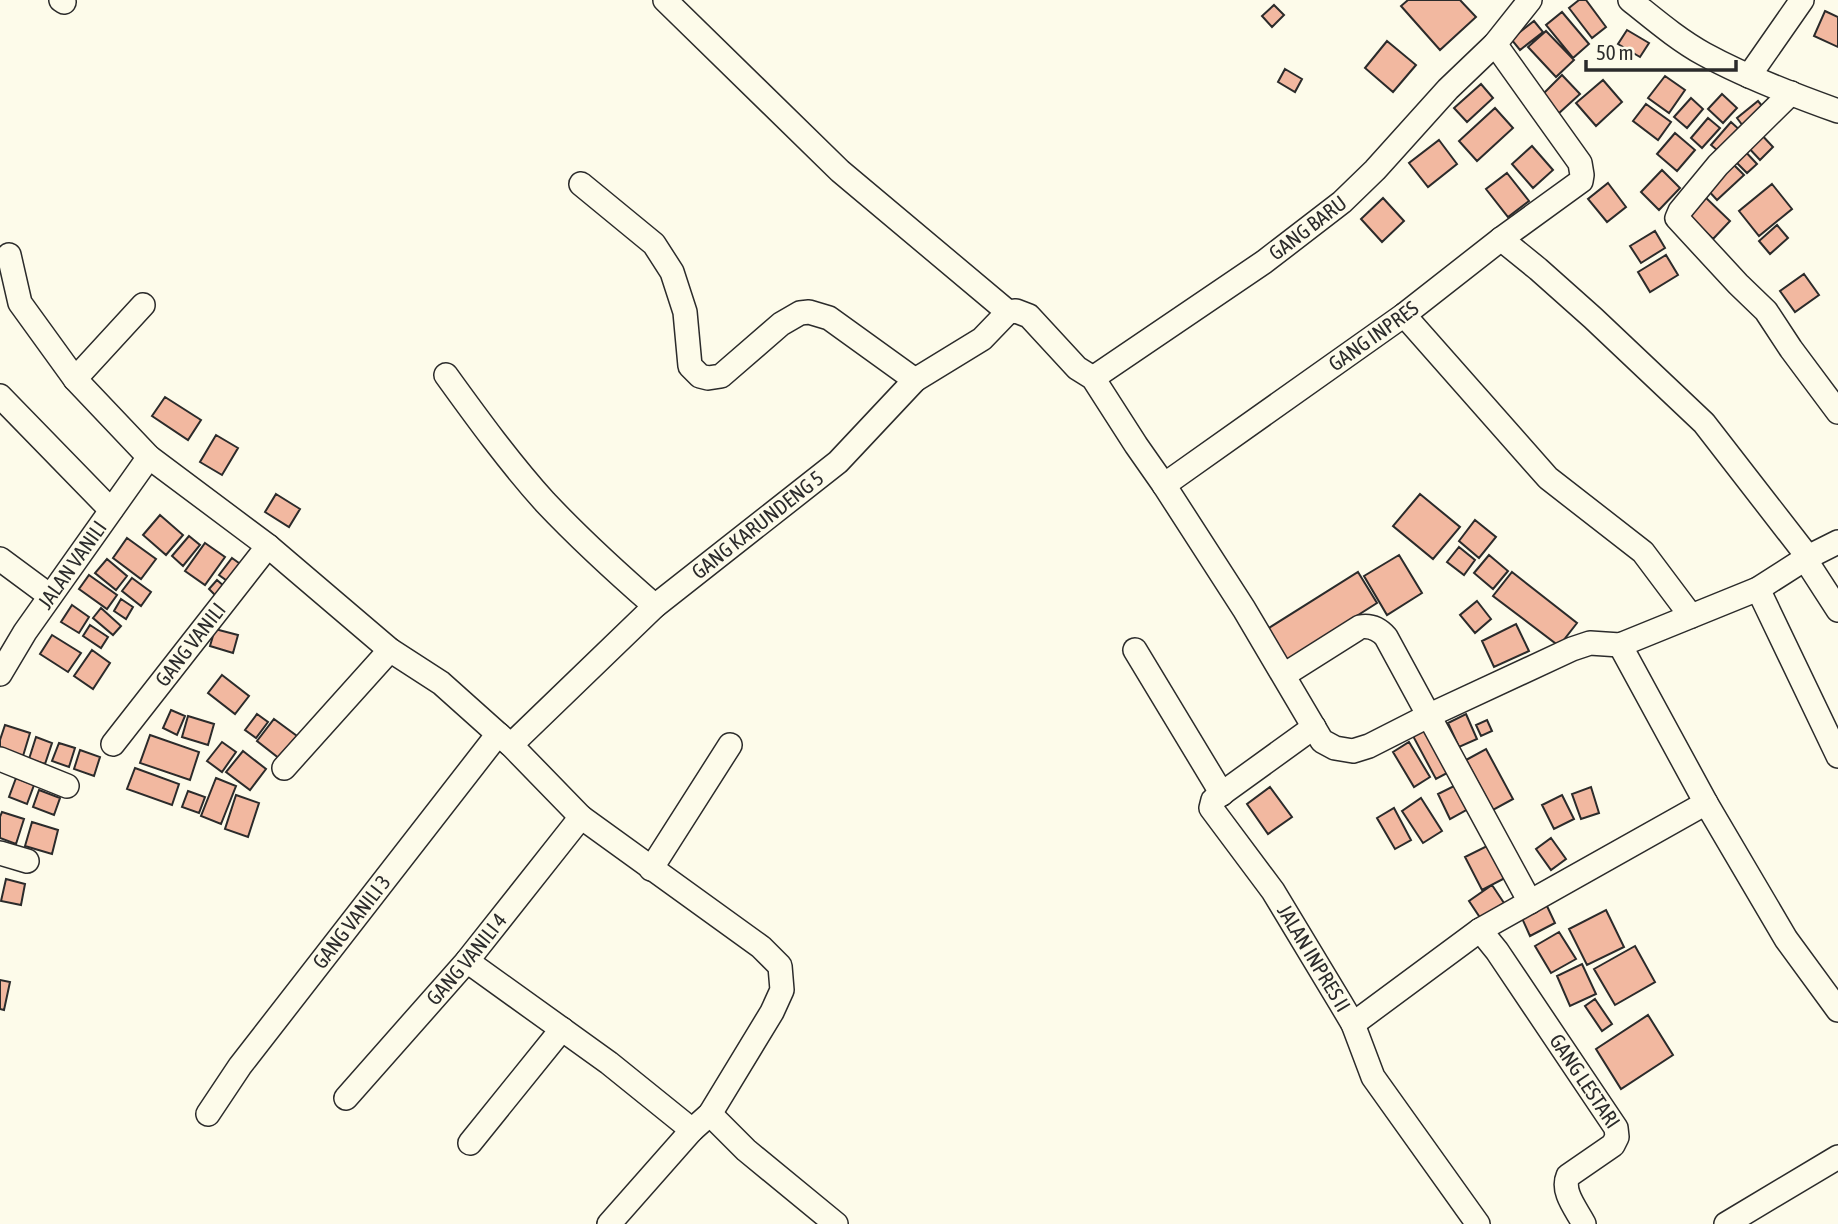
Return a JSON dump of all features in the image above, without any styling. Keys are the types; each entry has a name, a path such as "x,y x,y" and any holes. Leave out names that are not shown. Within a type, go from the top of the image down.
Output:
{"street":[{"path":"665,0 840,171 1008,312 1016,311 1029,316 1077,368 1093,377 1244,609 1322,741 1335,748 1353,751 1369,746 1583,645 1620,645 1758,589 1838,542"},
{"name":"GANG BARU","path":"1093,377 1264,262 1342,202 1375,170 1448,89 1495,44 1530,0"},
{"path":"1630,0 1703,54 1749,76 1838,111"},
{"path":"1749,76 1802,0"},
{"name":"GANG INPRES","path":"1164,485 1404,315 1581,181 1580,163 1495,44"},
{"path":"1791,93 1718,165 1679,211 1677,218 1766,311 1838,412"},
{"path":"581,184 654,244 672,272 685,312 690,366 700,376 721,376 781,324 800,313 809,312 829,318 915,380"},
{"path":"1501,239 1593,318 1704,423 1807,558 1838,610"},
{"path":"9,255 20,303 75,379 149,457 268,546 390,650 441,683 505,739 581,817 761,947 780,966 782,989 772,1012 710,1114 692,1130 609,1224"},
{"path":"75,379 143,305"},
{"name":"GANG KARUNDENG 5","path":"505,739 655,606 838,462 915,380 982,339 1008,312"},
{"path":"1404,315 1548,478 1643,552 1691,616"},
{"path":"446,374 486,430 544,500 601,559 655,606"},
{"path":"0,396 111,510"},
{"name":"JALAN VANILI","path":"0,674 25,632 149,457"},
{"name":"GANG VANILI","path":"113,744 268,546"},
{"path":"0,559 50,596"},
{"path":"1758,589 1838,756"},
{"path":"1284,675 1360,627 1381,631 1387,637 1430,715 1530,902"},
{"path":"1620,645 1706,803 1786,939 1838,1010"},
{"path":"284,768 390,650"},
{"path":"1135,650 1222,794 1314,727"},
{"name":"GANG VANILI 3","path":"208,1114 240,1066 505,739"},
{"path":"651,869 730,745"},
{"path":"0,759 67,786"},
{"name":"JALAN INPRES II","path":"1222,794 1211,804 1212,811 1273,891 1353,1024 1373,1077 1478,1224"},
{"path":"1353,1024 1480,930 1706,803"},
{"name":"GANG VANILI 4","path":"346,1098 467,961 581,817"},
{"path":"0,853 27,861"},
{"name":"GANG LESTARI","path":"1480,930 1497,951 1616,1128 1617,1137 1613,1145 1568,1176 1565,1184 1584,1224"},
{"path":"467,961 609,1063 692,1130"},
{"path":"470,1143 562,1029"},
{"path":"710,1114 746,1150 836,1224"},
{"path":"1733,1223 1838,1157"}],"building":[{"path":"1408,0 1460,0 1476,17 1440,50 1401,6"},
{"path":"1579,0 1586,0 1606,27 1592,38 1569,8"},
{"path":"1274,5 1284,15 1272,27 1262,16"},
{"path":"1825,11 1838,17 1838,47 1814,36"},
{"path":"1562,12 1589,44 1573,58 1546,25"},
{"path":"1534,21 1543,32 1520,50 1511,39"},
{"path":"1627,30 1649,43 1640,57 1618,44"},
{"path":"1546,31 1574,60 1556,77 1528,47"},
{"path":"1387,41 1416,65 1393,92 1365,68"},
{"path":"1285,69 1302,79 1295,92 1278,82"},
{"path":"1562,75 1580,94 1558,114 1541,96"},
{"path":"1665,76 1685,90 1669,113 1648,98"},
{"path":"1603,80 1622,102 1596,126 1576,103"},
{"path":"1481,84 1493,98 1467,122 1454,108"},
{"path":"1722,94 1737,108 1723,123 1708,109"},
{"path":"1691,98 1703,109 1687,128 1674,117"},
{"path":"1758,101 1767,112 1746,130 1737,118"},
{"path":"1646,104 1671,122 1658,140 1633,121"},
{"path":"1495,108 1513,128 1477,161 1459,141"},
{"path":"1708,118 1720,128 1702,148 1691,138"},
{"path":"1731,122 1743,133 1723,155 1711,145"},
{"path":"1759,132 1773,147 1760,160 1746,145"},
{"path":"1675,133 1695,150 1677,171 1657,154"},
{"path":"1439,140 1457,164 1428,187 1409,163"},
{"path":"1532,146 1553,170 1533,188 1512,164"},
{"path":"1742,148 1757,164 1747,173 1732,158"},
{"path":"1731,162 1744,175 1717,200 1705,187"},
{"path":"1662,170 1680,188 1659,210 1641,192"},
{"path":"1507,173 1529,201 1508,217 1486,189"},
{"path":"1608,183 1626,207 1607,222 1588,199"},
{"path":"1772,184 1792,209 1759,236 1739,211"},
{"path":"1703,195 1730,221 1713,239 1686,212"},
{"path":"1383,198 1404,221 1382,242 1361,219"},
{"path":"1777,225 1788,238 1770,254 1759,241"},
{"path":"1655,231 1665,248 1641,263 1630,246"},
{"path":"1666,255 1678,275 1650,292 1638,272"},
{"path":"1804,274 1819,295 1795,312 1780,291"},
{"path":"165,397 201,420 188,440 152,416"},
{"path":"216,435 238,448 222,475 200,462"},
{"path":"276,494 300,509 289,527 265,512"},
{"path":"1420,494 1460,527 1433,559 1393,526"},
{"path":"160,515 183,535 166,555 143,535"},
{"path":"1475,520 1496,537 1479,558 1459,541"},
{"path":"189,536 200,545 183,566 172,556"},
{"path":"127,538 156,559 141,579 113,558"},
{"path":"205,543 225,557 205,585 185,571"},
{"path":"1459,547 1475,560 1464,575 1447,562"},
{"path":"1399,555 1422,593 1387,615 1364,576"},
{"path":"1489,555 1508,571 1493,589 1474,573"},
{"path":"232,558 243,566 230,583 219,575"},
{"path":"107,559 127,576 116,590 95,573"},
{"path":"1358,572 1377,603 1284,662 1264,631"},
{"path":"1512,572 1577,623 1559,646 1493,596"},
{"path":"89,575 117,595 107,609 79,589"},
{"path":"132,578 151,592 141,606 122,591"},
{"path":"217,580 225,587 216,596 209,589"},
{"path":"121,599 133,607 126,619 114,611"},
{"path":"1477,601 1491,619 1475,633 1460,615"},
{"path":"72,605 89,617 79,633 61,622"},
{"path":"101,608 121,626 113,635 93,618"},
{"path":"1516,624 1529,651 1494,667 1482,641"},
{"path":"90,625 108,637 101,648 83,636"},
{"path":"215,629 238,635 233,653 210,646"},
{"path":"52,635 81,653 68,672 40,654"},
{"path":"92,650 110,663 93,689 74,676"},
{"path":"222,675 249,696 235,714 208,693"},
{"path":"171,710 185,716 177,735 163,728"},
{"path":"257,714 268,722 256,738 245,730"},
{"path":"1466,714 1477,739 1459,747 1448,723"},
{"path":"188,716 214,724 208,745 182,737"},
{"path":"274,719 297,736 280,759 257,741"},
{"path":"1487,720 1492,731 1481,736 1476,725"},
{"path":"5,725 30,733 23,756 0,749"},
{"path":"1427,728 1449,772 1436,779 1413,736"},
{"path":"150,735 199,752 190,780 140,763"},
{"path":"36,737 52,743 45,764 29,759"},
{"path":"222,742 236,752 222,772 207,761"},
{"path":"1409,742 1430,777 1414,787 1393,752"},
{"path":"59,743 75,748 69,767 52,761"},
{"path":"1486,749 1513,799 1493,810 1466,760"},
{"path":"80,750 100,757 94,776 74,769"},
{"path":"243,751 266,769 250,790 226,772"},
{"path":"135,768 179,784 172,805 127,789"},
{"path":"16,778 34,785 27,804 9,797"},
{"path":"216,778 236,786 221,824 201,816"},
{"path":"1456,785 1468,809 1450,819 1438,794"},
{"path":"1270,787 1292,817 1268,834 1247,804"},
{"path":"1591,787 1599,813 1581,819 1572,794"},
{"path":"39,790 60,798 54,815 33,807"},
{"path":"188,791 205,797 199,813 182,807"},
{"path":"236,795 259,803 248,837 225,829"},
{"path":"1562,795 1574,819 1554,829 1542,805"},
{"path":"1421,798 1442,831 1423,843 1402,811"},
{"path":"1394,808 1411,840 1395,849 1377,818"},
{"path":"2,812 24,819 16,844 0,838"},
{"path":"32,822 58,830 52,854 25,846"},
{"path":"1551,838 1566,859 1551,870 1536,849"},
{"path":"1489,845 1505,878 1482,890 1465,857"},
{"path":"6,879 25,884 21,905 1,901"},
{"path":"1492,885 1504,903 1481,919 1469,901"},
{"path":"1546,904 1555,923 1530,936 1521,916"},
{"path":"1606,910 1624,947 1587,965 1569,929"},
{"path":"1559,932 1576,959 1551,973 1535,946"},
{"path":"1635,946 1655,982 1615,1005 1594,969"},
{"path":"1582,964 1596,994 1570,1006 1557,976"},
{"path":"0,980 10,982 4,1010 0,1009"},
{"path":"1595,999 1612,1024 1602,1031 1585,1006"},
{"path":"1648,1015 1673,1055 1621,1089 1596,1049"}]}
